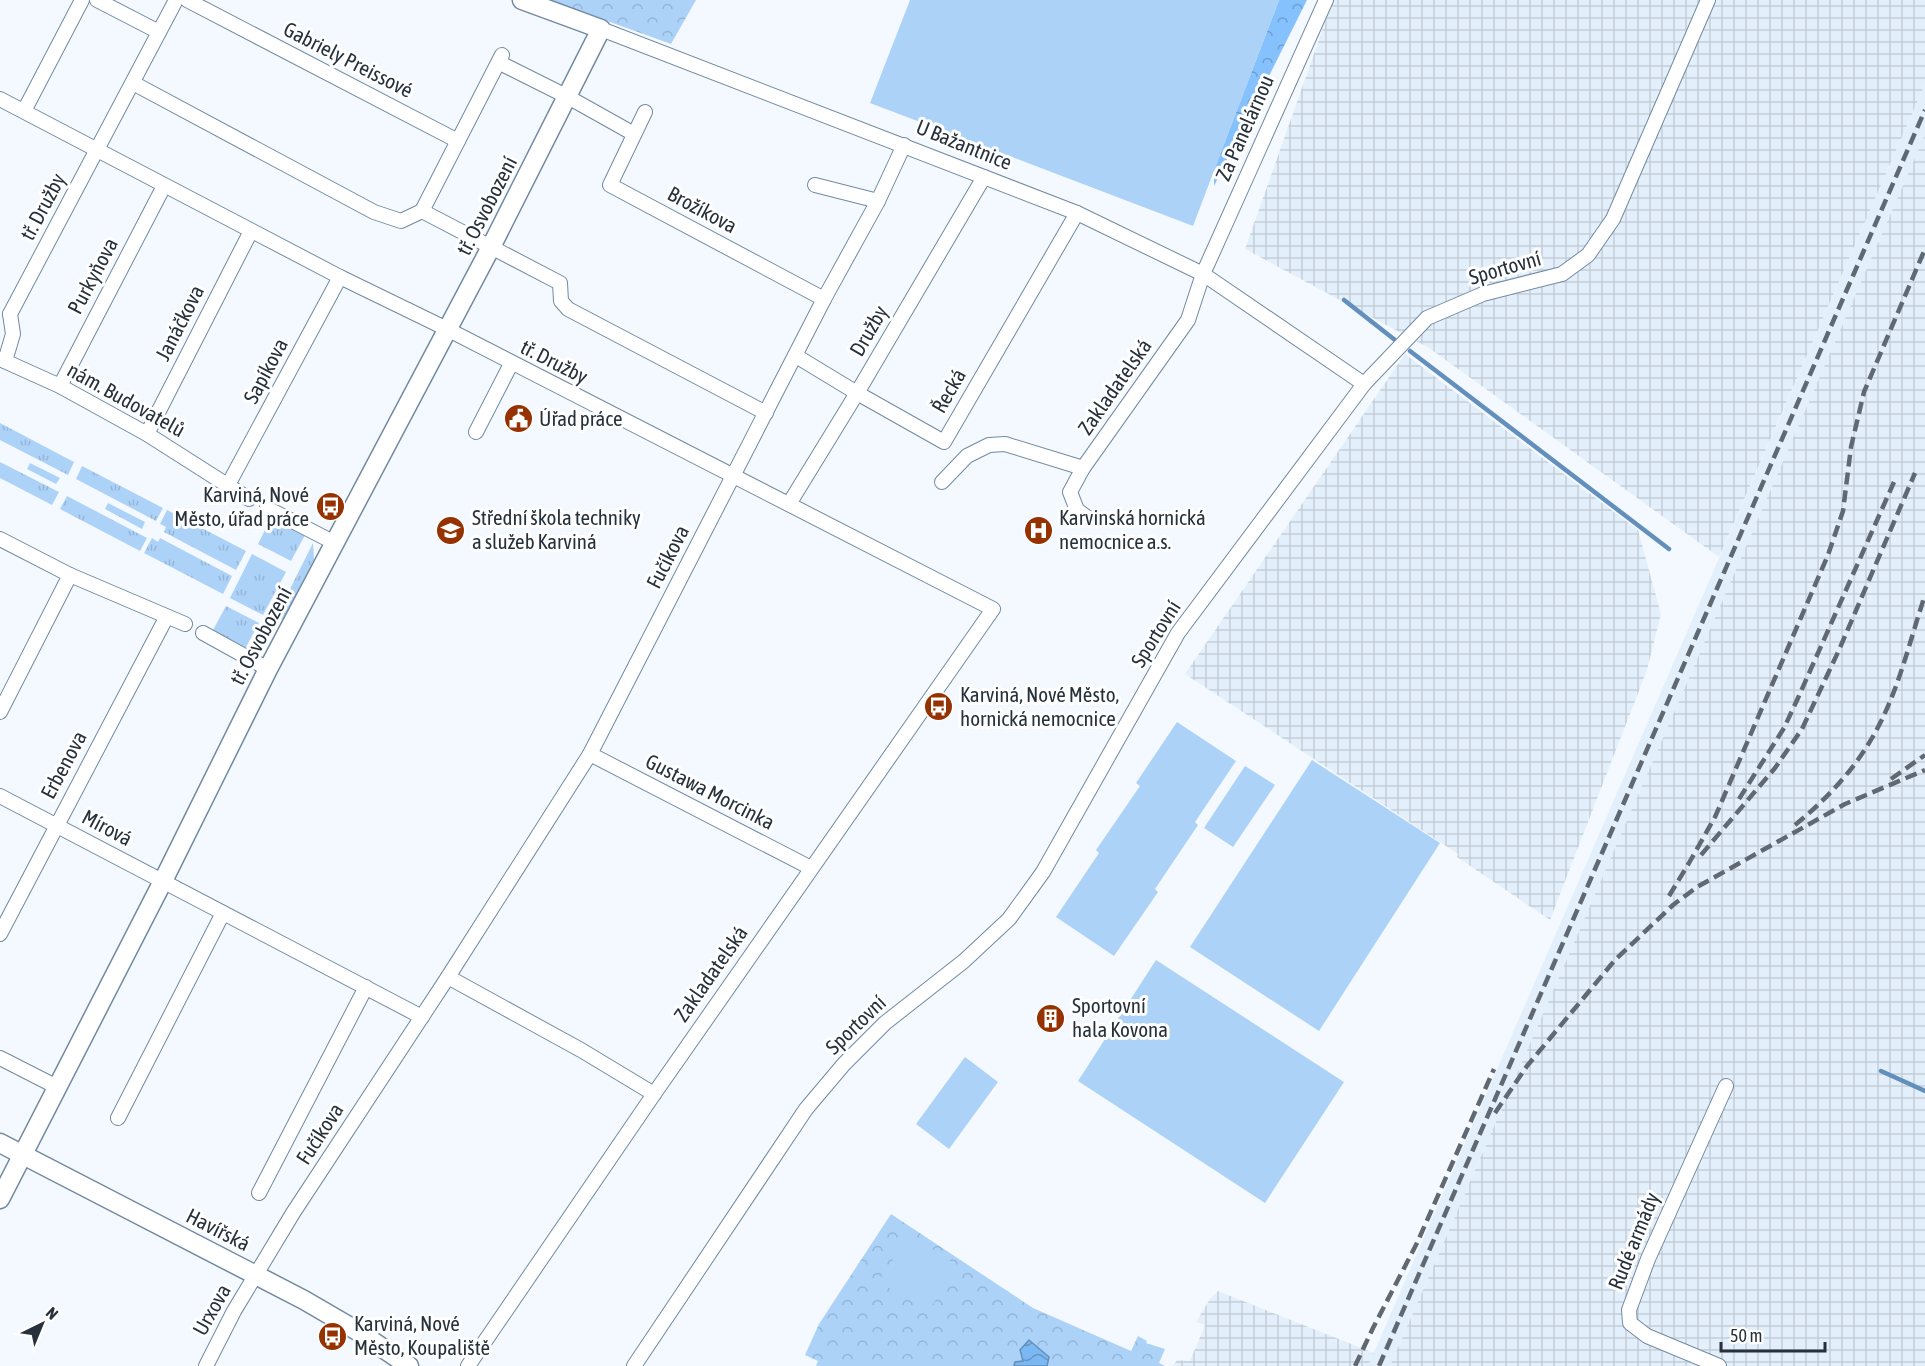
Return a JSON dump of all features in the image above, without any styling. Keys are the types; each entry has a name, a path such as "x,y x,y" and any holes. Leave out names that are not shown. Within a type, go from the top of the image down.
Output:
{"street":[{"path":"24,111 82,0"},
{"path":"97,0 159,32"},
{"name":"tř. Družby","path":"5,312 97,152 176,0"},
{"name":"Gabriely Preissové","path":"187,0 458,141"},
{"name":"U Bažantnice","path":"522,0 1077,213 1203,274 1364,384"},
{"name":"Za Panelárnou","path":"1203,274 1326,0"},
{"name":"Sportovní","path":"634,1366 806,1109 844,1064 885,1023 964,961 1009,919 1043,872 1178,633 1364,384 1427,318 1484,294 1562,274 1588,255 1612,219 1708,0"},
{"name":"tř. Osvobození","path":"0,1199 268,669 491,246 601,29"},
{"path":"134,83 374,212 401,221 422,211 501,59 634,134"},
{"name":"tř. Družby","path":"0,99 97,152 340,277 447,329 511,364 993,609"},
{"name":"Brožíkova","path":"645,112 610,185 824,299"},
{"name":"Fučíkova","path":"256,1275 293,1213 448,977 590,754 824,299 878,201 904,145"},
{"name":"Družby","path":"789,504 984,177"},
{"path":"815,185 878,201"},
{"name":"Purkyňova","path":"60,386 164,186"},
{"path":"422,211 560,283 561,301 568,309 766,413"},
{"name":"Řecká","path":"796,356 944,442 1077,213"},
{"name":"Janáčkova","path":"147,434 251,231"},
{"name":"Zakladatelská","path":"1089,518 1077,510 1070,492 1083,468 1188,320 1203,274"},
{"name":"Sapíkova","path":"228,485 340,277"},
{"path":"2,360 13,334 5,312"},
{"name":"nám. Budovatelů","path":"2,360 60,386 147,434 249,499"},
{"path":"476,432 511,364"},
{"path":"942,482 967,456 989,444 1005,444 1083,468"},
{"path":"267,508 335,543"},
{"path":"0,539 70,575 166,618 185,624"},
{"path":"0,712 70,575"},
{"name":"Zakladatelská","path":"468,1366 654,1094 993,609"},
{"name":"Erbenova","path":"0,934 166,618"},
{"path":"203,633 268,669"},
{"name":"Gustawa Morcinka","path":"590,754 811,868"},
{"name":"Mírová","path":"0,796 163,880"},
{"path":"163,880 422,1017"},
{"path":"118,1118 223,913"},
{"path":"448,977 581,1050 654,1094"},
{"name":"Fučíkova","path":"259,1194 366,987"},
{"path":"0,1058 57,1087"},
{"name":"Rudé armády","path":"1719,1366 1647,1336 1630,1323 1629,1310 1648,1259 1726,1086"},
{"name":"Havířská","path":"0,1143 332,1316 410,1366"},
{"name":"Urxova","path":"206,1366 234,1311 256,1275"}],"shaded area":[{"path":"1333,0 1925,0 1925,84 1719,557 1429,348 1245,249"},
{"path":"1925,84 1925,136 1390,1366 1368,1366"},
{"path":"1925,135 1925,1366 1390,1366 1745,549"},
{"path":"1405,354 1638,530 1661,614 1647,670 1550,920 1457,857 1458,854 1185,674"},
{"path":"1218,1291 1374,1353 1368,1366 1173,1366 1177,1360 1190,1361 1205,1325 1196,1322 1210,1299"}],"green space":[{"path":"549,0 696,0 671,44"},
{"path":"910,0 1279,0 1193,226 870,103"},
{"path":"1279,0 1307,0 1214,186 1214,170"},
{"path":"0,423 74,462 68,475 0,440"},
{"path":"0,462 59,492 52,505 0,478"},
{"path":"30,463 60,478 56,484 27,469"},
{"path":"82,466 163,508 156,521 76,479"},
{"path":"67,496 147,538 140,551 60,509"},
{"path":"108,503 145,522 142,529 105,509"},
{"path":"167,510 246,551 236,570 164,532 166,527 160,524"},
{"path":"271,518 305,535 291,561 258,544"},
{"path":"152,538 158,542 160,538 232,576 223,594 144,553"},
{"path":"313,543 314,559 283,620 276,617"},
{"path":"252,554 286,572 263,615 230,598"},
{"path":"226,606 259,623 245,649 212,632"},
{"path":"1177,722 1236,761 1195,822 1198,825 1155,889 1158,892 1114,956 1056,917 1099,853 1096,850 1140,786 1136,783"},
{"path":"1312,760 1440,843 1319,1031 1190,947"},
{"path":"1245,766 1275,785 1233,847 1204,828"},
{"path":"1156,960 1344,1082 1265,1203 1078,1081"},
{"path":"965,1057 998,1082 949,1149 916,1124"},
{"path":"891,1214 1033,1308 1131,1351 1138,1336 1147,1341 1146,1343 1165,1349 1159,1363 1165,1366 816,1366 818,1361 805,1355 819,1324"},
{"path":"909,1234 958,1266 928,1312 879,1281"}],"water":[{"path":"1029,1340 1049,1357 1047,1366 1014,1366 1015,1362 1023,1361 1020,1350"}],"waterway":[{"path":"1344,300 1395,340"},
{"path":"1410,351 1669,549"},
{"path":"1881,1071 1925,1091"}],"railway":[{"path":"1379,1366 1925,110"},
{"path":"1669,896 1715,817 1828,555 1843,511 1851,447 1864,392 1925,249"},
{"path":"1701,855 1775,768 1802,729 1839,650 1915,473"},
{"path":"1739,799 1784,728 1894,482"},
{"path":"1795,825 1840,782 1876,731 1898,681 1925,595"},
{"path":"1891,779 1925,755"},
{"path":"1495,1113 1527,1066 1615,960 1673,905 1697,887 1845,804 1925,770"},
{"path":"1355,1366 1417,1243 1494,1069"}],"place":[{"name":"Úřad práce","path":"518,419"},
{"name":"Karviná, Nové Město, úřad práce","path":"330,507"},
{"name":"Střední škola techniky a služeb Karviná","path":"451,530"},
{"name":"Karvinská hornická nemocnice a.s.","path":"1038,530"},
{"name":"Karviná, Nové Město, hornická nemocnice","path":"939,707"},
{"name":"Sportovní hala Kovona","path":"1051,1018"},
{"name":"Karviná, Nové Město, Koupaliště","path":"333,1336"}]}
